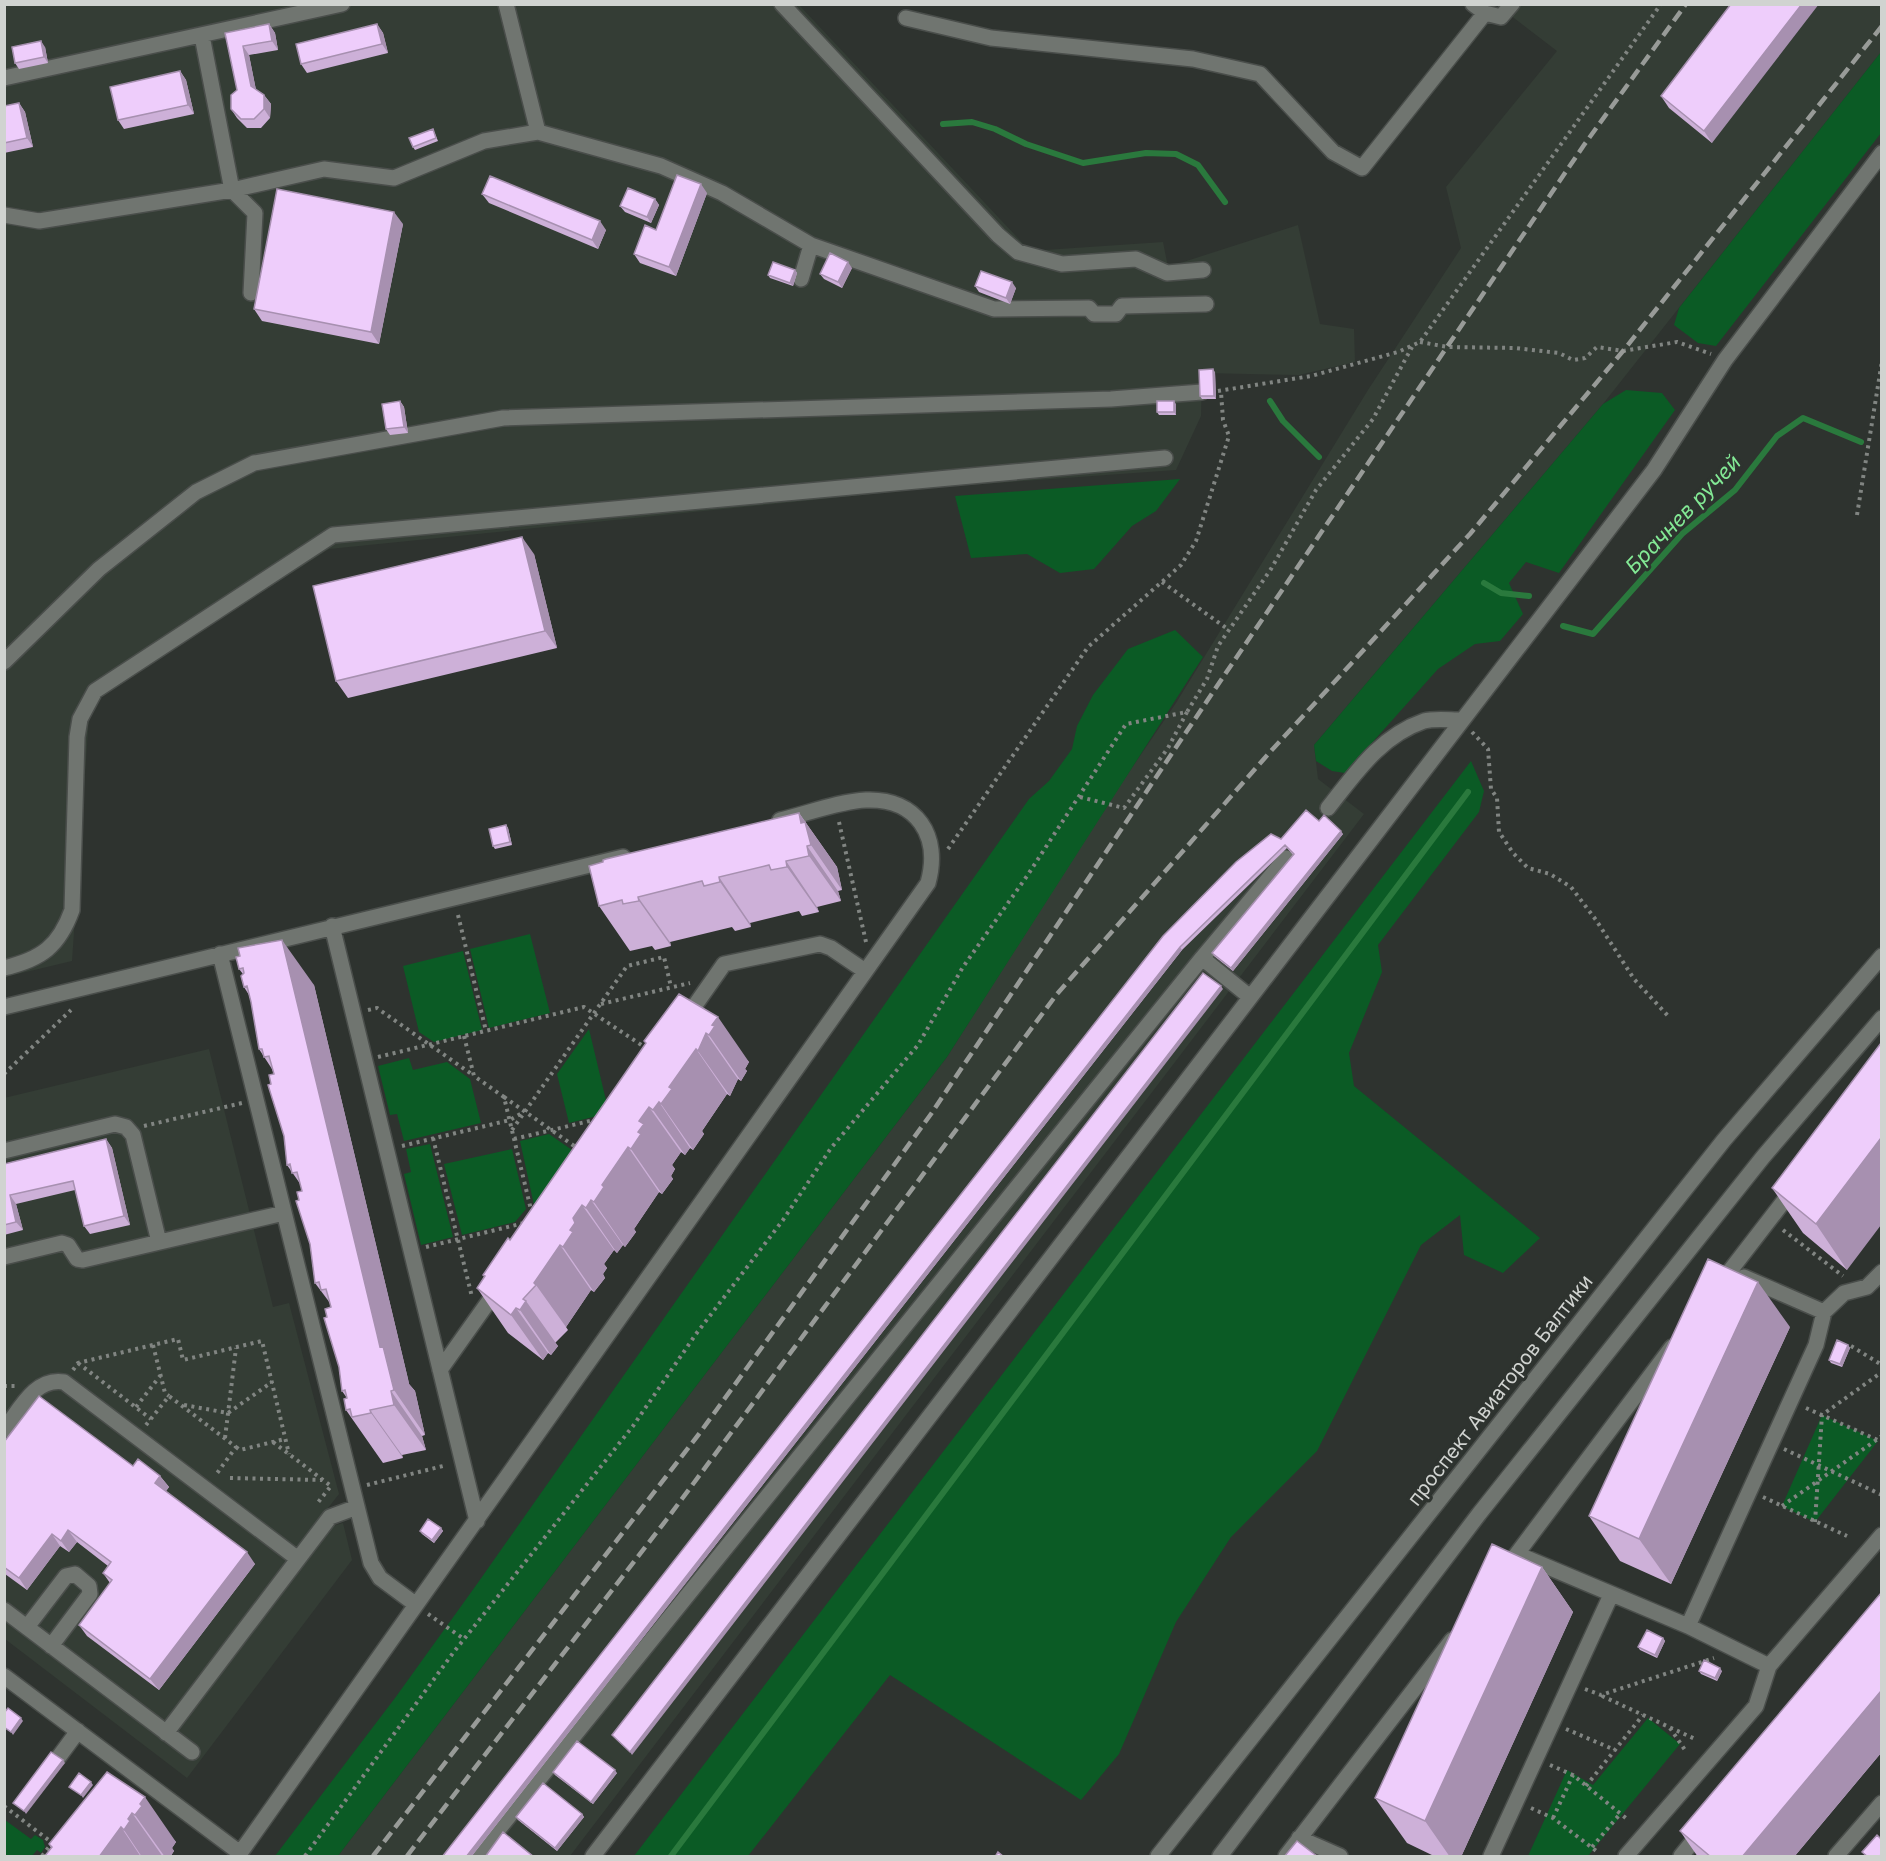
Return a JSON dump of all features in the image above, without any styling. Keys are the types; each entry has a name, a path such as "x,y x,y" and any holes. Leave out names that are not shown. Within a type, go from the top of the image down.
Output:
{"street":[{"path":"4,78 342,4"},
{"path":"506,4 538,132"},
{"path":"782,4 998,236 1018,252 1042,261 1062,264 1136,259 1167,273 1203,270"},
{"path":"906,18 991,38 1194,58 1260,74 1333,152 1362,168 1479,9 1501,17 1512,4"},
{"path":"201,36 232,190 255,213 251,293"},
{"path":"4,215 39,221 232,190 324,169 394,178 484,141 538,132 662,166 722,192 811,245 994,309 1089,308 1094,314 1116,314 1122,306 1206,304"},
{"path":"592,1857 1654,470 1725,360 1881,153"},
{"path":"801,279 811,245"},
{"path":"4,662 99,568 196,492 254,463 503,418 1111,399 1202,392"},
{"path":"4,968 44,953 64,933 72,910 77,737 80,719 95,691 333,535 1165,458"},
{"path":"1328,808 1368,757 1392,738 1425,721 1461,720"},
{"path":"5,1677 78,1731 130,1777 239,1855 928,883 933,863 931,843 923,825 912,812 891,802 865,800 762,824"},
{"path":"4,1007 636,854"},
{"path":"477,1857 552,1760 1202,957 1286,858"},
{"path":"332,926 477,1521"},
{"path":"678,1030 724,964 810,944 831,948 865,971"},
{"path":"220,954 371,1563 380,1578 415,1604"},
{"name":"проспект Авиаторов Балтики","path":"1158,1857 1717,1150 1881,956"},
{"path":"1202,957 1250,997"},
{"path":"1220,1857 1479,1514 1763,1157 1881,1018"},
{"path":"4,1151 115,1124 126,1127 133,1135 159,1242"},
{"path":"1711,1295 1803,1177"},
{"path":"4,1257 62,1244 68,1245 77,1259 83,1260 284,1213"},
{"path":"1732,1268 1747,1279 1824,1312"},
{"path":"440,1370 510,1270"},
{"path":"1688,1626 1816,1345 1824,1312 1844,1293 1867,1287 1881,1272"},
{"path":"1497,1581 1683,1332"},
{"path":"4,1430 38,1386 51,1380 64,1382 298,1560"},
{"path":"166,1733 330,1517 357,1507"},
{"path":"1626,1857 1756,1706 1769,1666 1881,1535"},
{"path":"1516,1554 1688,1626 1769,1666"},
{"path":"27,1627 66,1576 75,1574 89,1586 90,1594 51,1646"},
{"path":"1491,1857 1611,1594"},
{"path":"4,1610 192,1752"},
{"path":"1286,1857 1463,1625"},
{"path":"58,1758 78,1731"},
{"path":"1836,1857 1881,1803"},
{"path":"1681,1857 1713,1817"},
{"path":"1299,1838 1340,1857"}],"path":[{"path":"933,863 944,854 1088,647 1181,565 1196,541 1228,436 1223,420 1221,391 1311,376 1420,342 1661,4"},
{"path":"1420,342 1448,347 1515,348 1559,353 1573,360 1585,358 1597,347 1623,351 1677,342 1725,360"},
{"path":"1080,797 1124,808 1168,748 1207,679 1218,646 1270,569 1316,490 1373,419 1412,346"},
{"path":"1857,515 1881,361"},
{"path":"1162,582 1229,630"},
{"path":"305,1857 464,1640 633,1426 696,1334 783,1220 831,1148 918,1045 963,967 1080,797 1126,724 1187,712"},
{"path":"1473,733 1488,749 1491,789 1497,798 1499,832 1513,853 1528,868 1550,874 1571,887 1596,920 1634,979 1669,1017"},
{"path":"839,822 867,945"},
{"path":"458,915 486,1031"},
{"path":"512,1130 627,966 664,957 671,987"},
{"path":"600,1004 715,977"},
{"path":"365,1060 584,1007 595,1012 650,1050"},
{"path":"377,1008 580,1150"},
{"path":"4,1074 71,1010"},
{"path":"464,1036 474,1076"},
{"path":"504,1097 531,1213 538,1218"},
{"path":"126,1127 138,1127 256,1100"},
{"path":"387,1150 510,1120 525,1112"},
{"path":"514,1139 608,1117"},
{"path":"434,1138 477,1318"},
{"path":"411,1251 525,1223 531,1213"},
{"path":"1776,1239 1790,1221"},
{"path":"1783,1230 1845,1278"},
{"path":"64,1382 78,1363 178,1339 183,1360 262,1341 289,1454"},
{"path":"153,1345 165,1393 240,1450 285,1439"},
{"path":"1851,1346 1881,1365"},
{"path":"225,1439 236,1348"},
{"path":"78,1363 151,1419"},
{"path":"1822,1415 1881,1372"},
{"path":"136,1407 161,1375"},
{"path":"181,1405 228,1413 272,1382"},
{"path":"137,1437 169,1396"},
{"path":"1798,1404 1880,1440"},
{"path":"1815,1521 1822,1415"},
{"path":"1782,1506 1880,1440"},
{"path":"273,1442 331,1486 310,1512"},
{"path":"204,1489 236,1447"},
{"path":"1779,1447 1881,1495"},
{"path":"364,1485 462,1461"},
{"path":"230,1478 323,1480"},
{"path":"1759,1495 1847,1536"},
{"path":"415,1604 464,1640"},
{"path":"1601,1695 1720,1656"},
{"path":"1571,1683 1695,1739"},
{"path":"1586,1786 1643,1715"},
{"path":"1552,1723 1615,1750"},
{"path":"1669,1727 1685,1750"},
{"path":"1599,1853 1553,1818 1573,1775 1625,1821"},
{"path":"4,1806 61,1850"},
{"path":"1592,1847 1619,1816"},
{"path":"42,1857 52,1843"}],"shaded area":[{"path":"4,5 799,5 1030,251 1163,242 1168,267 1298,225 1320,324 1354,329 1355,362 1299,375 1202,373 1201,416 1176,470 941,487 329,549 90,703 72,961 5,977"},
{"path":"1497,5 1881,5 1881,52 1603,404 1314,745 1318,779 1364,814 570,1856 338,1856 947,1057 1106,806 1176,703 1368,390 1461,248 1446,187 1557,51"},
{"path":"209,1049 273,1307 289,1303 339,1494 321,1517 333,1526 343,1523 352,1560 187,1778 5,1639 4,1098"}],"green space":[{"path":"1881,52 1881,133 1716,346 1698,343 1674,325 1679,308"},
{"path":"1626,390 1662,393 1675,410 1559,573 1526,562 1509,583 1523,614 1500,641 1475,644 1438,669 1345,773 1332,771 1316,761 1314,745 1603,404"},
{"path":"1180,479 1156,511 1132,526 1094,569 1060,573 1027,554 971,558 955,496"},
{"path":"1175,630 1203,657 947,1057 338,1856 275,1856 395,1698 477,1584 1029,799 1049,781 1072,749 1077,726 1093,695 1128,649"},
{"path":"1471,761 1484,791 1479,812 1378,945 1382,972 1349,1053 1354,1086 1540,1238 1503,1273 1464,1255 1460,1215 1421,1245 1317,1451 1231,1537 1176,1622 1119,1754 1081,1800 890,1675 748,1856 634,1856"},
{"path":"530,934 550,1013 489,1028 470,949"},
{"path":"463,951 482,1030 434,1042 419,1032 403,966"},
{"path":"589,1029 609,1113 569,1123 557,1074"},
{"path":"409,1058 413,1070 447,1062 470,1079 481,1123 404,1141 397,1114 390,1115 378,1066"},
{"path":"549,1134 572,1150 534,1205 520,1141"},
{"path":"430,1144 453,1237 421,1245 404,1174 411,1172 406,1149"},
{"path":"512,1149 526,1209 515,1222 462,1235 444,1164"},
{"path":"1822,1415 1878,1441 1815,1522 1782,1506"},
{"path":"1648,1718 1680,1744 1588,1856 1528,1856 1567,1770 1593,1785"},
{"path":"5,1820 31,1839 35,1835 43,1840 45,1847 41,1853 37,1850 32,1856 5,1856"}],"building":[{"path":"1731,4 1802,4 1704,131 1661,96"},
{"path":"269,24 272,41 243,46 251,86 264,95 264,109 254,119 241,119 231,109 231,95 237,90 225,33"},
{"path":"377,24 382,44 301,64 296,44"},
{"path":"41,41 44,57 15,63 12,47"},
{"path":"180,71 188,105 118,120 110,87"},
{"path":"19,103 27,138 4,143 4,106"},
{"path":"433,129 436,138 413,147 409,138"},
{"path":"677,175 701,184 669,267 634,254 645,225 656,230"},
{"path":"490,176 600,221 592,240 482,194"},
{"path":"628,188 655,199 647,217 620,206"},
{"path":"277,189 394,212 371,332 254,309"},
{"path":"830,253 848,262 838,282 820,274"},
{"path":"773,262 795,270 790,283 768,275"},
{"path":"981,271 1012,282 1006,298 975,286"},
{"path":"1213,369 1214,396 1200,396 1199,370"},
{"path":"400,401 404,427 386,429 382,404"},
{"path":"1157,401 1174,401 1174,412 1157,412"},
{"path":"522,537 545,631 336,681 313,586"},
{"path":"1306,810 1319,821 1324,815 1341,831 1231,968 1212,953 1294,854 1285,845 1180,947 466,1857 442,1857 1163,936 1236,862 1271,834 1281,839"},
{"path":"799,813 801,823 805,822 811,845 807,846 809,856 786,861 787,867 771,870 769,865 719,877 720,882 704,886 702,881 638,897 639,901 623,904 622,900 599,906 589,866 606,859"},
{"path":"506,825 510,842 493,846 489,829"},
{"path":"282,940 380,1347 383,1346 394,1390 391,1391 394,1405 352,1417 350,1409 346,1410 344,1399 347,1398 345,1390 342,1391 339,1367 324,1318 327,1317 325,1309 331,1307 326,1289 321,1290 319,1282 315,1283 310,1244 296,1201 299,1200 297,1192 302,1191 297,1172 292,1173 290,1164 287,1165 284,1136 268,1085 271,1084 269,1075 274,1074 269,1056 264,1057 262,1049 259,1049 251,1002 247,986 244,987 241,976 244,973 243,968 239,969 236,957 240,956 238,948"},
{"path":"1203,973 1221,986 630,1752 612,1735"},
{"path":"679,994 718,1017 712,1025 715,1026 709,1035 706,1033 698,1051 696,1049 669,1087 672,1089 661,1104 659,1102 653,1110 649,1107 639,1121 644,1124 638,1132 641,1134 631,1149 628,1147 602,1185 604,1187 594,1202 591,1200 586,1208 582,1205 573,1218 575,1223 570,1230 573,1232 563,1247 560,1245 534,1283 536,1285 523,1299 526,1301 520,1310 516,1308 511,1315 477,1288 485,1276 483,1275 508,1238 510,1240 646,1043 644,1041"},
{"path":"1881,1043 1881,1138 1816,1224 1772,1188"},
{"path":"106,1139 124,1216 84,1226 73,1181 10,1195 16,1222 4,1225 4,1164"},
{"path":"1708,1259 1758,1282 1639,1539 1589,1516"},
{"path":"1837,1340 1848,1345 1840,1364 1829,1360"},
{"path":"39,1396 133,1466 138,1459 160,1476 155,1483 247,1552 150,1679 79,1625 112,1580 103,1573 111,1562 68,1530 61,1541 52,1534 19,1578 4,1567 4,1442"},
{"path":"428,1519 441,1528 432,1540 420,1531"},
{"path":"1492,1544 1542,1567 1425,1821 1375,1798"},
{"path":"1881,1593 1881,1691 1742,1857 1711,1857 1680,1831"},
{"path":"1647,1630 1663,1638 1655,1655 1638,1647"},
{"path":"1704,1660 1720,1668 1715,1678 1699,1671"},
{"path":"8,1708 21,1718 11,1732 4,1727 4,1713"},
{"path":"577,1741 615,1770 591,1802 553,1772"},
{"path":"51,1752 63,1760 24,1811 13,1803"},
{"path":"107,1772 145,1797 140,1804 142,1806 135,1815 132,1813 124,1830 121,1827 99,1857 44,1857 52,1847 49,1844"},
{"path":"79,1773 91,1782 81,1795 69,1787"},
{"path":"543,1783 582,1814 555,1848 516,1817"},
{"path":"503,1832 534,1857 485,1857"},
{"path":"1877,1835 1881,1839 1880,1857 1868,1857 1862,1852"},
{"path":"1297,1841 1318,1857 1284,1857"}],"waterway":[{"name":"Брачнев ручей","path":"943,124 972,122 995,129 1026,144 1083,163 1146,153 1176,154 1198,165 1225,202"},
{"path":"1270,401 1283,421 1319,457"},
{"name":"Брачнев ручей","path":"1563,626 1593,634 1682,534 1735,490 1777,436 1803,418 1861,442"},
{"name":"Брачнев ручей","path":"1484,583 1501,593 1529,596"},
{"path":"671,1856 1468,792"}],"railway":[{"path":"373,1856 699,1434 931,1114 1215,689 1584,145 1686,4"},
{"path":"407,1856 667,1519 1057,994 1271,751 1470,534 1623,351 1882,26"}]}
